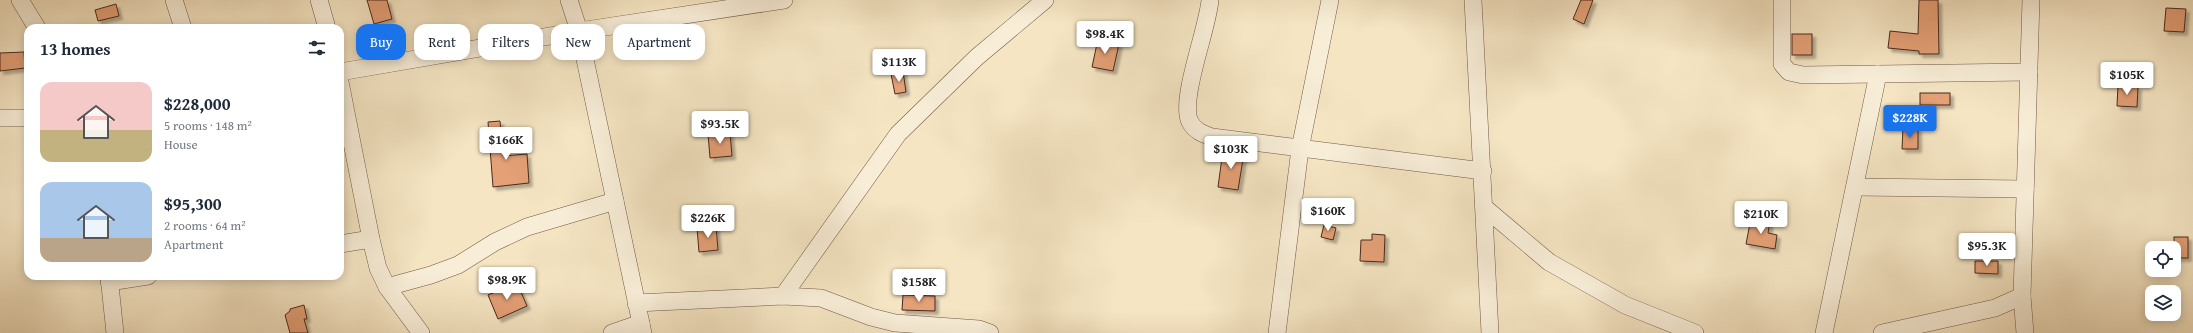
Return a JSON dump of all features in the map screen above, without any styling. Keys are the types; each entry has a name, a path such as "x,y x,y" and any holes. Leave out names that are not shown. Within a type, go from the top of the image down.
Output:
{"street":[{"path":"20,0 35,24"},
{"path":"174,0 182,24"},
{"path":"319,0 326,24"},
{"path":"569,0 577,24"},
{"path":"605,27 784,0"},
{"path":"783,296 898,134 977,57 1045,0"},
{"path":"1210,0 1208,16 1189,88 1188,115 1190,121 1200,132 1212,137 1483,171"},
{"path":"1277,333 1300,149 1330,0"},
{"path":"1474,0 1490,333"},
{"path":"1782,0 1782,64 1789,72 1803,75 2029,72"},
{"path":"2025,333 2022,296 2031,0"},
{"path":"344,71 551,36"},
{"path":"585,60 642,328 612,333"},
{"path":"1824,333 1878,74"},
{"path":"344,102 378,268 387,287 421,333"},
{"path":"0,118 24,118"},
{"path":"1855,187 2025,189"},
{"path":"387,287 431,275 458,265 495,242 527,227 615,201"},
{"path":"1485,208 1549,262 1625,305 1695,333"},
{"path":"344,243 371,239"},
{"path":"109,280 115,333"},
{"path":"636,303 783,296 821,298 871,318 895,323 979,329 990,333"},
{"path":"1882,333 1996,308 2022,296"}],"building":[{"path":"367,0 387,0 392,19 374,24"},
{"path":"1581,0 1593,0 1584,24 1573,19"},
{"path":"1919,0 1938,0 1939,54 1919,54 1919,51 1888,48 1890,31 1918,34"},
{"path":"116,4 119,16 98,21 95,10"},
{"path":"2166,8 2186,9 2184,32 2164,31"},
{"path":"1792,34 1812,34 1812,55 1792,55"},
{"path":"1098,39 1119,44 1113,71 1092,67"},
{"path":"24,52 24,68 0,71 0,53"},
{"path":"903,71 906,92 895,94 891,74"},
{"path":"2118,85 2138,87 2137,107 2117,106"},
{"path":"1920,93 1950,93 1950,105 1920,105"},
{"path":"500,121 503,156 527,154 529,183 493,187 488,122"},
{"path":"1903,128 1918,128 1918,149 1902,149"},
{"path":"730,132 732,156 710,158 708,134"},
{"path":"1223,150 1244,153 1238,190 1218,187"},
{"path":"1751,218 1770,222 1768,233 1777,235 1775,249 1746,244"},
{"path":"1324,225 1336,228 1333,240 1321,237"},
{"path":"716,226 718,250 699,252 697,228"},
{"path":"1372,234 1385,235 1384,262 1360,261 1361,240 1372,240"},
{"path":"2174,237 2188,237 2188,258 2181,258 2181,241 2174,241"},
{"path":"1975,261 1998,261 1998,274 1975,273"},
{"path":"517,283 527,306 498,319 488,295"},
{"path":"903,295 935,296 935,311 902,310"},
{"path":"304,305 307,319 304,319 308,333 290,333 285,315 290,311 290,309"}]}
